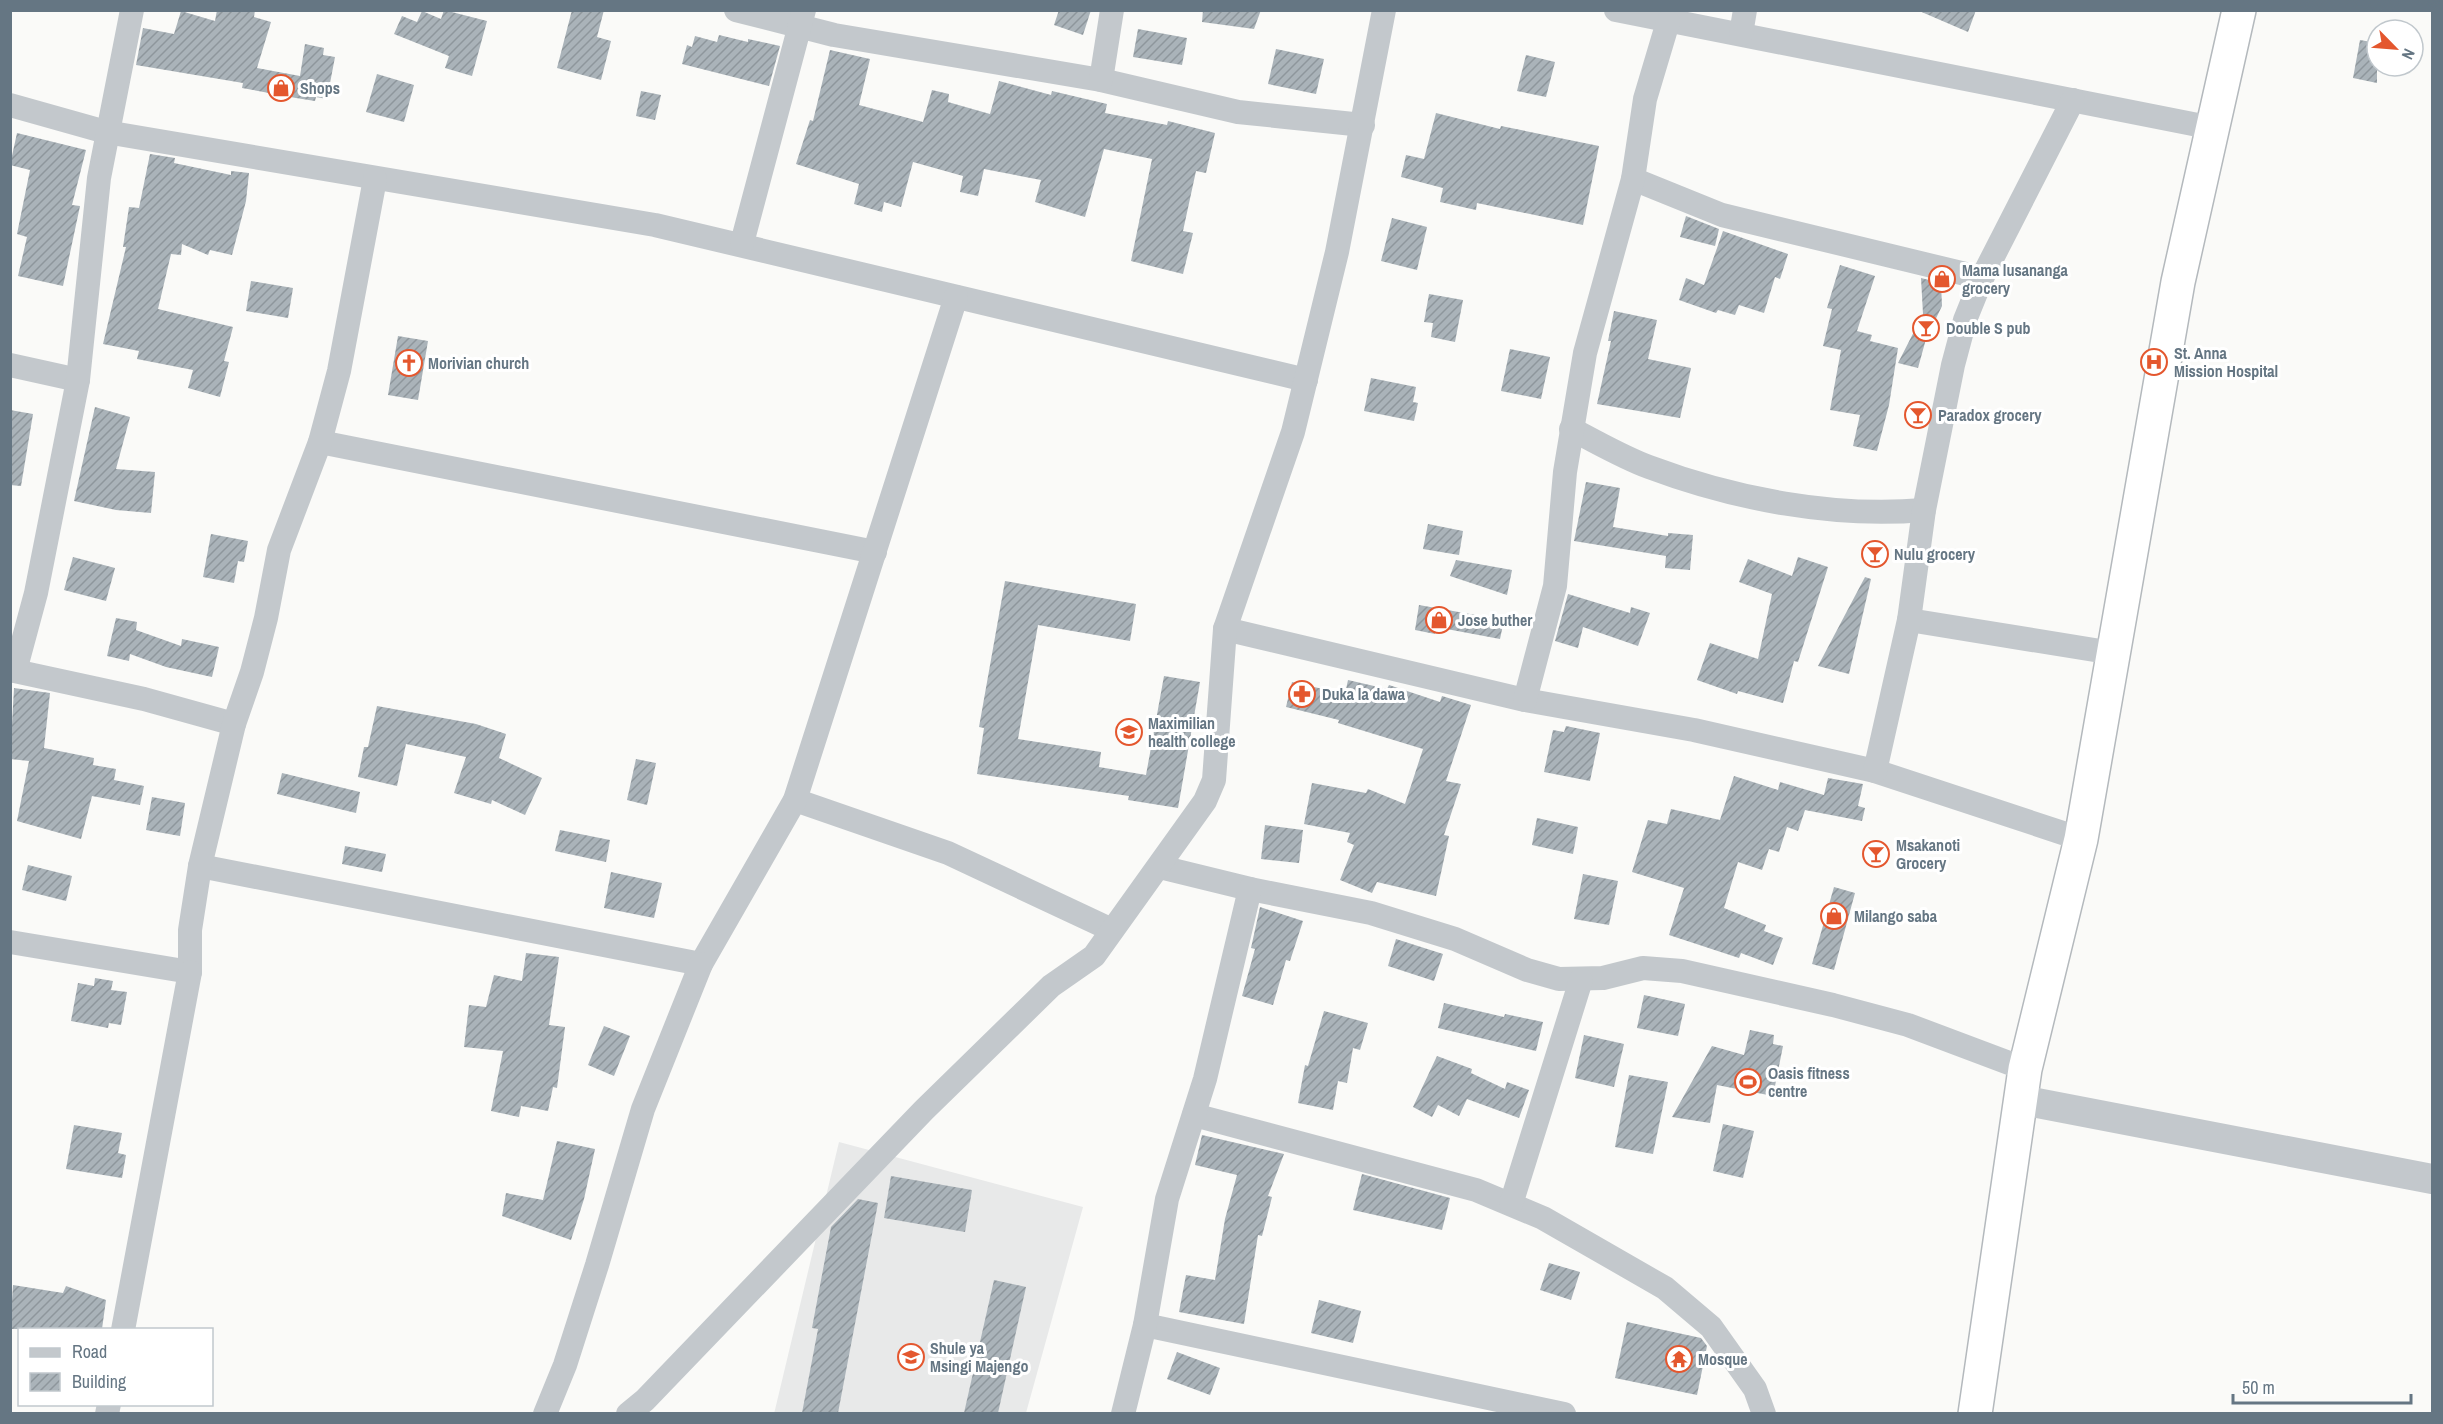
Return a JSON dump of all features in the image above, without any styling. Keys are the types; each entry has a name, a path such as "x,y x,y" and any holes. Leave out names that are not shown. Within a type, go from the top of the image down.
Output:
{"highway":[{"path":"1976,1413 2023,1084 2081,839 2178,282 2239,10"}],"street":[{"path":"132,10 106,132 99,178 78,380 38,581 13,670 144,699 234,724"},
{"path":"736,10 802,19 834,35 1101,80 1238,112 1363,125"},
{"path":"1101,80 1112,10"},
{"path":"628,1413 645,1400 932,1102 1051,986 1094,956 1160,867 1205,801 1214,780 1225,629 1280,473 1306,380 1337,252 1384,10"},
{"path":"1616,10 2213,128"},
{"path":"1741,34 1745,10"},
{"path":"742,243 802,19"},
{"path":"1526,700 1555,586 1571,429 1585,352 1633,179 1645,99 1668,22"},
{"path":"1875,771 1909,621 1924,510 1953,365 1965,320 1982,278 2073,100"},
{"path":"10,105 106,132 655,225 742,243 956,297 1306,380"},
{"path":"123,1328 190,972 190,930 200,866 234,724 252,672 266,618 279,550 320,442 339,371 375,179"},
{"path":"1633,179 1722,215 1982,278"},
{"path":"545,1413 565,1365 594,1276 643,1109 701,964 795,800 956,297"},
{"path":"10,365 78,380"},
{"path":"1571,429 1648,467 1705,486 1819,507 1868,512 1924,510"},
{"path":"320,442 874,552"},
{"path":"1909,621 2113,653"},
{"path":"1225,629 1526,700 1694,730 1875,771 2081,839"},
{"path":"795,800 948,853 1112,930"},
{"path":"200,866 701,964"},
{"path":"1160,867 1250,889 1371,913 1455,939 1527,970 1559,979 1581,980 1643,968 1683,971 1833,1005 1908,1025 2023,1084 2433,1179"},
{"path":"1123,1413 1145,1325 1167,1198 1194,1115 1250,889"},
{"path":"10,942 190,972"},
{"path":"1511,1204 1581,980"},
{"path":"1194,1115 1476,1190 1544,1218 1665,1288 1711,1327 1755,1389 1764,1413"},
{"path":"1145,1325 1564,1413"}],"shaded area":[{"path":"839,1142 1083,1207 1026,1413 774,1414"}],"building":[{"path":"217,10 255,10 254,17 271,22 257,68 300,76 305,44 324,48 323,55 335,57 327,99 316,97 315,101 296,98 242,88 243,83 136,65 143,28 174,34 181,11 215,21"},
{"path":"444,10 487,21 472,76 445,68 449,56 394,34 402,16 417,22 422,11 441,19"},
{"path":"572,10 604,10 597,37 611,41 601,80 557,68"},
{"path":"1059,10 1091,10 1083,35 1054,25"},
{"path":"1203,10 1261,10 1254,29 1202,22"},
{"path":"1917,10 1976,10 1968,32"},
{"path":"1138,29 1187,38 1182,65 1133,57"},
{"path":"719,35 780,46 769,86 682,64 687,45 692,47 695,36 717,42"},
{"path":"2360,40 2365,41 2365,78 2377,78 2377,83 2353,78"},
{"path":"1276,49 1324,59 1316,94 1268,84"},
{"path":"830,50 870,59 859,105 923,122 932,90 949,94 948,102 990,114 999,81 1051,95 1052,91 1107,104 1105,113 1167,125 1168,121 1215,133 1206,173 1196,171 1183,231 1193,233 1183,274 1131,261 1152,159 1104,149 1085,217 1035,202 1041,180 984,169 978,196 960,192 963,176 913,162 901,207 884,202 882,212 854,204 859,184 796,164 810,120 813,121"},
{"path":"1526,55 1555,62 1546,97 1517,91"},
{"path":"377,74 414,85 404,122 366,112"},
{"path":"641,91 661,95 655,120 636,116"},
{"path":"1436,113 1500,129 1501,126 1599,146 1583,225 1477,203 1476,210 1440,202 1443,188 1401,177 1406,155 1424,159"},
{"path":"17,133 86,150 72,205 80,206 63,286 18,276 27,237 17,234 30,170 10,165"},
{"path":"150,154 175,158 174,163 231,175 231,171 249,173 246,201 232,255 210,250 208,255 182,244 181,255 171,254 158,309 233,327 224,361 229,362 220,397 188,388 193,370 137,359 139,351 103,344 126,247 123,247 129,207 139,208"},
{"path":"1686,216 1719,229 1715,246 1680,237"},
{"path":"1392,218 1427,227 1417,270 1381,261"},
{"path":"1723,231 1788,254 1780,279 1775,277 1764,313 1739,305 1735,315 1718,310 1716,313 1679,300 1686,278 1704,285"},
{"path":"1840,265 1875,276 1857,331 1872,335 1870,341 1898,348 1889,405 1877,451 1853,446 1860,415 1830,410 1841,350 1823,346 1832,309 1827,308"},
{"path":"1921,278 1941,283 1942,306 1926,339 1918,368 1898,363 1923,314"},
{"path":"251,281 293,288 288,318 246,311"},
{"path":"1429,294 1463,300 1455,342 1431,337 1433,323 1424,322"},
{"path":"1614,311 1657,320 1648,359 1691,368 1680,418 1597,404 1611,341 1608,341"},
{"name":"Morivian church","path":"398,336 428,341 418,400 388,395"},
{"path":"1510,349 1550,357 1541,399 1501,391"},
{"path":"1371,378 1416,387 1413,402 1418,403 1414,421 1364,411"},
{"path":"95,407 130,417 116,469 155,472 151,513 116,510 74,501"},
{"path":"10,410 33,414 21,486 10,485"},
{"path":"1586,482 1620,488 1613,527 1668,536 1668,533 1693,535 1690,570 1665,568 1666,556 1574,541"},
{"path":"1428,524 1463,531 1459,555 1423,549"},
{"path":"211,534 248,541 244,562 238,561 234,583 203,577"},
{"path":"73,557 115,568 106,601 64,590"},
{"path":"1798,557 1828,567 1798,662 1794,661 1783,703 1738,691 1737,694 1697,680 1710,643 1758,659 1772,594 1739,582 1748,559 1792,576"},
{"path":"1456,560 1512,570 1507,595 1450,576"},
{"path":"1865,577 1871,579 1849,674 1818,666"},
{"path":"1005,581 1136,604 1130,641 1038,625 1018,739 1101,752 1099,767 1146,775 1164,676 1200,682 1178,808 1128,800 1129,796 977,774 984,728 979,727"},
{"path":"1568,594 1630,613 1631,607 1650,613 1638,646 1583,627 1578,648 1555,641"},
{"path":"1419,605 1504,620 1500,639 1436,627 1435,634 1415,630"},
{"path":"116,618 137,622 136,630 181,646 182,639 219,647 212,677 166,667 130,654 129,661 107,656"},
{"path":"1348,680 1387,689 1389,685 1440,702 1442,696 1471,705 1446,781 1461,784 1444,835 1449,836 1436,896 1377,882 1372,893 1340,880 1354,845 1347,842 1350,833 1304,824 1312,783 1366,793 1368,789 1405,804 1423,749 1338,723 1339,720 1286,707 1292,682 1345,694"},
{"path":"14,688 50,693 44,748 94,758 93,765 116,769 114,780 144,786 140,805 92,796 81,839 17,821 29,761 10,759"},
{"path":"377,706 476,724 506,734 499,758 542,778 525,815 492,800 491,804 454,793 466,757 406,744 397,786 358,777 364,747 368,747"},
{"path":"1566,726 1600,733 1590,781 1544,772 1553,730 1564,732"},
{"path":"636,759 656,763 647,805 627,800"},
{"path":"282,773 360,792 356,813 277,794"},
{"path":"1734,776 1778,790 1780,782 1824,795 1828,778 1863,784 1858,806 1865,808 1862,821 1805,810 1798,831 1787,827 1779,852 1769,849 1762,870 1738,862 1724,908 1766,925 1764,931 1783,938 1773,965 1741,953 1739,958 1669,935 1684,888 1632,872 1648,820 1667,824 1671,809 1720,820"},
{"path":"152,797 185,803 180,836 146,830"},
{"path":"1537,818 1578,827 1573,854 1532,845"},
{"path":"1265,825 1303,830 1299,863 1261,859"},
{"path":"560,830 610,840 606,862 555,851"},
{"path":"345,846 386,854 382,872 342,864"},
{"path":"28,865 72,876 66,901 22,890"},
{"path":"611,872 662,883 654,918 604,908"},
{"path":"1583,874 1618,881 1609,925 1574,919"},
{"path":"1834,887 1855,893 1834,970 1812,964"},
{"path":"1260,907 1303,921 1290,961 1286,960 1273,1005 1242,996 1255,949 1251,948"},
{"path":"1396,939 1443,954 1434,981 1388,966"},
{"path":"526,953 559,957 549,1025 565,1027 557,1088 553,1087 548,1111 521,1106 519,1117 491,1111 503,1051 464,1047 469,1005 486,1007 494,975 522,981"},
{"path":"95,978 113,981 111,990 127,992 121,1025 109,1023 108,1028 71,1021 78,983 94,986"},
{"path":"1644,995 1685,1004 1678,1036 1637,1028"},
{"path":"1444,1003 1504,1017 1505,1014 1543,1022 1536,1051 1438,1028"},
{"path":"1324,1011 1368,1023 1360,1050 1353,1048 1347,1083 1338,1081 1333,1110 1298,1103 1305,1065 1308,1066"},
{"path":"604,1026 630,1036 614,1076 588,1065"},
{"path":"1750,1030 1774,1035 1773,1044 1783,1046 1773,1096 1717,1085 1710,1123 1672,1117 1712,1046 1744,1055"},
{"path":"1584,1035 1624,1044 1614,1087 1575,1078"},
{"path":"1437,1056 1472,1069 1471,1073 1505,1089 1507,1082 1529,1090 1519,1118 1467,1099 1459,1116 1438,1105 1432,1117 1413,1107"},
{"path":"1629,1075 1668,1082 1653,1154 1615,1147"},
{"path":"1723,1124 1754,1131 1743,1178 1713,1171"},
{"path":"74,1125 122,1133 118,1153 126,1155 122,1178 66,1169"},
{"path":"1202,1135 1284,1154 1268,1196 1272,1197 1262,1236 1258,1235 1244,1324 1179,1312 1186,1275 1215,1280 1225,1219 1237,1175 1195,1165"},
{"path":"557,1141 595,1149 584,1199 571,1240 502,1216 506,1193 543,1200"},
{"path":"1362,1174 1450,1198 1442,1230 1353,1210"},
{"path":"891,1176 972,1190 965,1232 884,1218"},
{"path":"858,1199 878,1203 838,1413 802,1413 818,1329 812,1328 831,1227"},
{"path":"1549,1263 1580,1272 1571,1300 1540,1290"},
{"path":"994,1280 1026,1287 998,1413 964,1413"},
{"path":"13,1285 63,1293 66,1286 106,1300 102,1328 10,1329"},
{"path":"1319,1300 1361,1311 1353,1343 1311,1333"},
{"path":"1627,1322 1701,1338 1707,1346 1697,1395 1615,1378"},
{"path":"1177,1352 1220,1368 1210,1395 1167,1379"}],"place":[{"name":"Shops","path":"281,88"},
{"name":"Mama lusananga grocery","path":"1942,279"},
{"name":"Double S pub","path":"1926,328"},
{"name":"St. Anna Mission Hospital","path":"2154,362"},
{"name":"Morivian church","path":"409,363"},
{"name":"Paradox grocery","path":"1918,415"},
{"name":"Nulu grocery","path":"1875,554"},
{"name":"Jose buther","path":"1439,620"},
{"name":"Duka la dawa","path":"1302,694"},
{"name":"Maximilian health college","path":"1129,732"},
{"name":"Msakanoti Grocery","path":"1876,854"},
{"name":"Milango saba","path":"1834,916"},
{"name":"Oasis fitness centre","path":"1748,1082"},
{"name":"Shule ya Msingi Majengo","path":"911,1357"},
{"name":"Mosque","path":"1679,1359"}]}
